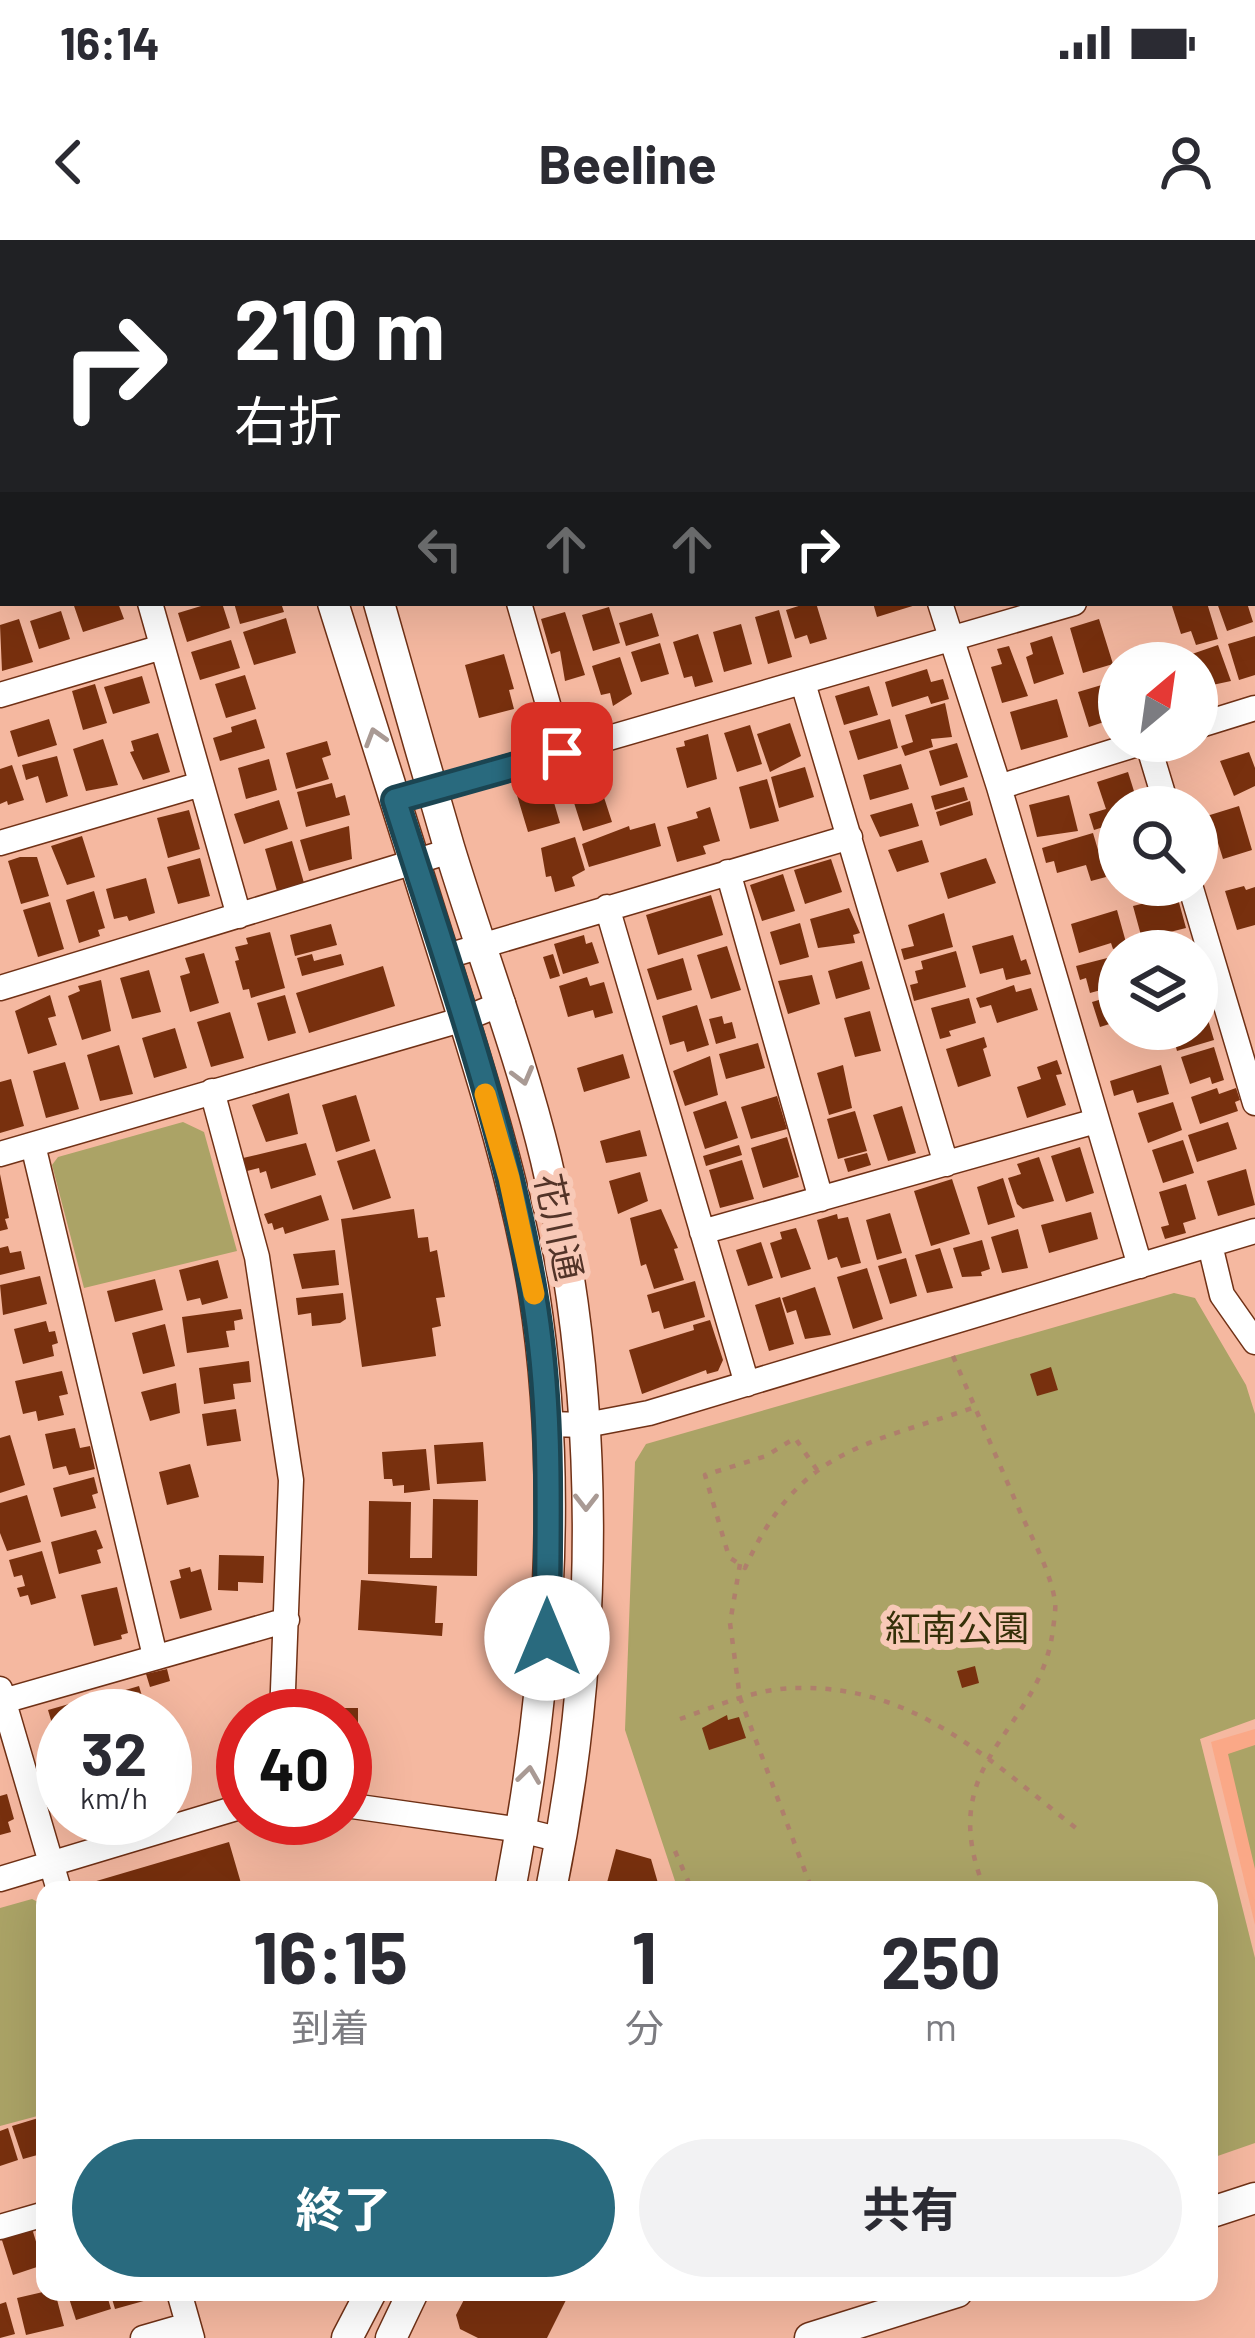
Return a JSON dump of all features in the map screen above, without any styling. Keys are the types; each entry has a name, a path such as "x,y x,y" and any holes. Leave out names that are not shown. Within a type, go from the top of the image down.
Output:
{"street":[{"path":"151,606 238,916"},
{"name":"花川通","path":"335,606 464,1018 509,1178 534,1294 548,1424 547,1638 512,1881"},
{"name":"花川通","path":"380,606 450,851 503,1003 550,1181 568,1280 586,1425 586,1646 553,1881"},
{"path":"520,606 562,753"},
{"path":"941,606 1140,1266"},
{"path":"395,800 1064,606"},
{"path":"0,694 162,647"},
{"path":"803,683 946,1163"},
{"path":"1218,719 1255,708"},
{"path":"999,787 1098,756"},
{"path":"0,843 201,784"},
{"path":"444,957 850,837"},
{"path":"0,988 450,851"},
{"path":"728,872 821,1199"},
{"path":"1197,906 1249,1064 1255,1103"},
{"path":"607,907 747,1384"},
{"path":"0,1154 503,1003"},
{"path":"212,1091 257,1257 291,1480 283,1689"},
{"path":"703,1232 1096,1121"},
{"path":"32,1144 155,1656"},
{"path":"548,1424 586,1425 649,1413 1255,1231"},
{"path":"1210,1245 1222,1295 1255,1342"},
{"path":"56,1881 1,1697 287,1620"},
{"path":"372,1809 561,1840"},
{"path":"0,1879 216,1814"},
{"path":"1218,2210 1255,2198"},
{"path":"0,2227 36,2217"},
{"path":"143,2338 190,2331 181,2301"},
{"path":"347,2338 366,2301"},
{"path":"391,2338 409,2301"},
{"path":"810,2338 928,2301"}],"path":[{"path":"953,1356 1056,1603 1051,1643 1039,1677 986,1758 971,1805 971,1856 981,1881"},
{"path":"817,1470 794,1438 766,1456 705,1475 729,1557 746,1568 763,1530 788,1493 840,1454 975,1407"},
{"path":"740,1564 730,1623 740,1698 809,1881"},
{"path":"680,1719 740,1698 794,1687 863,1693 908,1708 953,1733 1081,1832"},
{"path":"675,1851 688,1881"}],"shaded area":[{"path":"1255,1729 1255,1925 1211,1742"}],"green space":[{"path":"183,1122 204,1132 237,1251 84,1288 52,1165 58,1157"},
{"name":"紅南公園","path":"1174,1293 1195,1298 1246,1385 1255,1414 1255,1719 1200,1739 1255,1958 1255,2143 1218,2156 1218,1881 675,1881 625,1730 635,1462 646,1444"},
{"path":"1255,1745 1255,1869 1228,1754"},
{"path":"36,1901 36,2116 0,2126 0,1908"}],"building":[{"path":"74,606 119,606 124,619 83,632"},
{"path":"223,606 230,628 187,642 178,613"},
{"path":"235,606 282,606 284,612 240,624"},
{"path":"817,606 827,639 810,644 807,635 795,639 786,610"},
{"path":"874,606 913,606 877,617"},
{"path":"1172,606 1208,606 1218,639 1195,642 1191,631 1181,634"},
{"path":"1218,606 1248,606 1253,622 1227,631"},
{"path":"609,607 620,643 593,651 582,615"},
{"path":"779,610 792,657 768,664 755,617"},
{"path":"61,611 70,639 39,649 30,621"},
{"path":"565,612 585,675 565,681 560,651 551,654 541,619"},
{"path":"652,613 659,636 626,646 619,623"},
{"path":"286,618 296,653 254,665 243,632"},
{"path":"19,619 33,662 2,671 0,625"},
{"path":"1099,619 1106,642 1098,642 1098,668 1083,673 1070,628"},
{"path":"741,624 752,664 724,672 713,632"},
{"path":"698,634 713,682 695,687 692,676 684,678 673,642"},
{"path":"1052,636 1064,674 1034,684 1026,657 1033,654 1030,643"},
{"path":"1255,636 1255,675 1239,680 1228,644"},
{"path":"231,640 240,668 200,680 191,652"},
{"path":"660,643 669,674 641,682 631,652"},
{"path":"1218,645 1231,681 1218,684"},
{"path":"1009,646 1028,696 1002,703 991,667 1002,664 997,649"},
{"path":"504,654 514,709 479,718 465,665"},
{"path":"620,657 632,694 613,706 610,693 601,695 592,666"},
{"path":"927,669 931,682 943,679 949,699 931,704 928,696 892,707 885,682"},
{"path":"245,675 256,709 226,718 215,684"},
{"path":"142,676 150,703 113,714 104,687"},
{"path":"95,684 107,723 83,730 72,691"},
{"path":"869,686 878,715 844,725 835,696"},
{"path":"1098,686 1098,724 1089,727 1078,692"},
{"path":"1057,699 1068,737 1021,750 1010,712"},
{"path":"945,703 952,737 931,739 933,747 905,756 901,746 913,742 905,715"},
{"path":"49,719 57,745 18,757 10,731"},
{"path":"256,719 265,748 220,761 213,738"},
{"path":"890,719 898,748 858,760 849,731"},
{"path":"790,723 801,756 770,772 757,734"},
{"path":"750,725 762,764 737,772 724,733"},
{"path":"158,733 170,772 143,780 130,752 134,751 131,741"},
{"path":"708,734 717,779 687,788 676,748"},
{"path":"103,739 118,785 86,791 73,749"},
{"path":"327,741 331,755 322,758 329,779 296,789 286,753"},
{"path":"957,743 968,777 940,786 929,751"},
{"path":"1249,752 1255,786 1234,796 1220,761"},
{"path":"57,756 68,796 46,803 38,776 26,780 22,765"},
{"path":"269,759 277,790 246,799 238,768"},
{"path":"901,764 909,789 870,800 863,775"},
{"path":"12,765 24,800 0,804 0,769"},
{"path":"805,767 814,797 779,808 771,777"},
{"path":"1128,772 1132,786 1098,786 1097,782"},
{"path":"767,779 779,821 750,829 739,787"},
{"path":"548,782 560,823 528,832 516,792"},
{"path":"585,782 586,786 599,782 612,822 583,831 569,787"},
{"path":"332,783 336,798 345,795 350,815 306,827 297,792"},
{"path":"964,787 968,800 935,810 931,796"},
{"path":"1069,795 1078,831 1037,837 1029,805"},
{"path":"279,800 288,829 244,844 234,814"},
{"path":"970,801 973,815 940,826 936,812"},
{"path":"912,803 919,826 880,837 870,815"},
{"path":"1239,806 1252,850 1223,859 1218,812"},
{"path":"710,807 720,841 703,846 706,854 677,862 667,827 698,818 696,812"},
{"path":"189,810 200,849 168,858 157,818"},
{"path":"1098,811 1098,829 1094,830 1089,814"},
{"path":"655,823 661,846 589,867 582,844 629,826 630,830"},
{"path":"349,826 352,859 309,871 300,840"},
{"path":"1093,833 1098,879 1091,881 1086,865 1057,873 1054,861 1046,863 1042,848"},
{"path":"82,836 95,877 67,885 51,846"},
{"path":"575,837 585,870 572,877 575,886 555,892 551,876 546,877 541,848"},
{"path":"922,840 929,862 897,872 888,850"},
{"path":"292,841 304,883 277,891 265,849"},
{"path":"37,857 49,896 21,904 8,861"},
{"path":"200,858 210,896 178,904 167,867"},
{"path":"986,858 996,883 948,899 940,873"},
{"path":"831,859 842,892 805,904 794,870"},
{"path":"783,874 795,911 762,921 750,885"},
{"path":"146,878 155,913 129,921 127,916 114,919 106,889"},
{"path":"1244,886 1246,890 1255,887 1255,925 1237,930 1225,891"},
{"path":"94,891 105,928 98,930 100,936 79,943 66,900"},
{"path":"711,895 723,935 658,955 646,915"},
{"path":"50,902 64,949 38,957 23,910"},
{"path":"1133,906 1180,906 1186,928 1140,930"},
{"path":"849,908 860,933 853,935 855,943 818,948 810,919"},
{"path":"1117,910 1123,930 1098,930 1098,947 1079,953 1071,924"},
{"path":"944,913 953,947 904,960 901,949 914,946 908,925"},
{"path":"800,923 809,957 780,965 770,932"},
{"path":"331,924 337,945 295,956 290,935"},
{"path":"270,932 285,988 251,998 249,989 243,990 235,947 248,944 246,938"},
{"path":"584,935 586,944 592,942 599,963 563,974 554,944"},
{"path":"1013,935 1021,961 1026,959 1031,974 1006,980 1003,968 980,974 972,946"},
{"path":"727,946 741,990 711,999 697,955"},
{"path":"956,951 966,987 914,1001 910,985 918,983 915,971 923,969 921,961"},
{"path":"204,953 219,1003 190,1012 180,976 190,973 185,958"},
{"path":"312,954 314,961 341,954 344,965 302,976 297,958"},
{"path":"553,954 560,976 550,979 543,957"},
{"path":"683,958 692,990 657,1000 647,969"},
{"path":"1098,960 1098,991 1090,993 1076,966"},
{"path":"862,961 870,989 836,999 828,971"},
{"path":"383,966 395,1006 309,1033 296,993"},
{"path":"149,970 161,1012 132,1019 120,978"},
{"path":"812,975 820,1004 788,1014 778,981"},
{"path":"587,977 590,986 604,982 613,1013 595,1018 593,1010 568,1017 559,986"},
{"path":"101,980 111,1031 82,1040 68,996 80,991 78,986"},
{"path":"1014,985 1016,992 1031,988 1038,1010 997,1023 991,1005 980,1008 976,998"},
{"path":"50,995 56,1016 48,1018 57,1045 28,1054 15,1011"},
{"path":"285,995 296,1033 268,1041 257,1003"},
{"path":"969,998 976,1023 949,1031 951,1036 940,1039 931,1008"},
{"path":"697,1005 709,1045 687,1052 684,1041 670,1045 662,1016"},
{"path":"870,1011 881,1051 855,1057 844,1018"},
{"path":"230,1012 244,1058 211,1067 197,1022"},
{"path":"722,1016 724,1024 732,1022 736,1038 716,1044 709,1019"},
{"path":"175,1028 187,1068 154,1078 142,1038"},
{"path":"984,1037 991,1076 958,1087 946,1049"},
{"path":"758,1043 765,1068 726,1079 719,1054"},
{"path":"119,1045 133,1094 100,1101 87,1055"},
{"path":"1215,1050 1224,1080 1212,1084 1210,1077 1190,1084 1181,1057"},
{"path":"623,1054 630,1078 584,1092 577,1068"},
{"path":"710,1056 718,1095 685,1106 673,1071"},
{"path":"1057,1060 1062,1074 1056,1075 1066,1105 1027,1118 1017,1087 1041,1079 1037,1067"},
{"path":"65,1062 79,1109 46,1118 33,1071"},
{"path":"843,1065 852,1108 829,1115 817,1073"},
{"path":"1161,1065 1169,1094 1137,1103 1133,1090 1114,1096 1110,1081"},
{"path":"11,1079 24,1126 0,1133 0,1082"},
{"path":"1217,1088 1219,1094 1236,1088 1238,1111 1200,1124 1191,1097"},
{"path":"289,1093 298,1134 266,1142 252,1105"},
{"path":"356,1095 370,1141 336,1152 322,1105"},
{"path":"777,1096 787,1129 751,1139 741,1107"},
{"path":"726,1101 738,1138 705,1149 693,1112"},
{"path":"1173,1102 1182,1130 1148,1143 1138,1113"},
{"path":"902,1106 916,1153 888,1161 873,1115"},
{"path":"855,1111 867,1151 838,1159 827,1119"},
{"path":"1228,1122 1237,1149 1197,1162 1188,1135"},
{"path":"640,1130 647,1156 606,1163 600,1141"},
{"path":"787,1137 799,1177 763,1188 751,1148"},
{"path":"1183,1140 1194,1173 1163,1183 1152,1150"},
{"path":"306,1143 316,1175 271,1189 266,1171 247,1171 243,1158"},
{"path":"739,1145 742,1155 706,1166 703,1156"},
{"path":"1080,1147 1094,1193 1066,1202 1051,1156"},
{"path":"375,1149 391,1198 353,1210 337,1161"},
{"path":"867,1153 871,1165 848,1172 844,1159"},
{"path":"1039,1157 1054,1201 1023,1209 1008,1178 1021,1174 1017,1164"},
{"path":"742,1160 754,1199 720,1208 709,1170"},
{"path":"1246,1169 1255,1205 1218,1216 1207,1181"},
{"path":"640,1172 648,1201 618,1214 609,1181"},
{"path":"0,1174 9,1218 5,1219 8,1229 0,1231"},
{"path":"1003,1178 1015,1217 988,1225 977,1187"},
{"path":"952,1179 970,1234 931,1246 914,1191"},
{"path":"1186,1184 1196,1219 1183,1223 1186,1233 1165,1239 1161,1227 1169,1225 1159,1192"},
{"path":"321,1195 329,1220 285,1234 283,1227 274,1230 268,1224 264,1214"},
{"path":"414,1209 418,1238 428,1237 430,1252 437,1250 445,1297 436,1298 441,1326 432,1328 436,1356 362,1367 341,1219"},
{"path":"661,1209 678,1248 674,1249 684,1280 654,1289 646,1264 641,1266 630,1218"},
{"path":"1091,1212 1098,1239 1049,1253 1041,1225"},
{"path":"890,1213 902,1253 877,1260 866,1220"},
{"path":"837,1214 838,1219 848,1217 861,1263 841,1268 837,1257 828,1260 817,1220"},
{"path":"796,1228 811,1269 781,1278 770,1243 782,1239 780,1232"},
{"path":"1018,1229 1028,1268 1002,1273 991,1237"},
{"path":"982,1240 990,1269 981,1272 982,1276 962,1277 953,1248"},
{"path":"761,1242 773,1278 748,1286 736,1250"},
{"path":"8,1246 10,1253 21,1251 25,1269 0,1275 0,1248"},
{"path":"940,1248 953,1288 927,1293 915,1255"},
{"path":"335,1250 339,1285 302,1289 293,1254"},
{"path":"906,1258 917,1296 890,1304 878,1266"},
{"path":"218,1260 228,1298 202,1305 200,1298 187,1301 179,1270"},
{"path":"867,1268 883,1319 853,1329 837,1277"},
{"path":"40,1276 47,1304 3,1315 0,1285"},
{"path":"155,1279 163,1310 115,1322 107,1291"},
{"path":"695,1281 705,1317 664,1329 647,1295"},
{"path":"815,1287 831,1335 805,1339 796,1310 787,1313 782,1298"},
{"path":"343,1293 346,1319 340,1323 312,1326 311,1313 298,1315 296,1298"},
{"path":"780,1297 794,1344 769,1351 755,1305"},
{"path":"241,1309 243,1319 234,1321 235,1330 226,1331 229,1347 187,1353 182,1317"},
{"path":"710,1320 723,1360 718,1371 707,1374 706,1370 642,1394 629,1350 694,1330 693,1325"},
{"path":"46,1321 58,1343 52,1345 54,1356 23,1364 14,1329"},
{"path":"165,1324 175,1366 143,1374 132,1333"},
{"path":"249,1361 251,1382 233,1384 235,1399 204,1404 199,1368"},
{"path":"1051,1367 1058,1390 1037,1396 1030,1374"},
{"path":"62,1371 68,1394 59,1396 64,1415 38,1421 36,1411 23,1414 15,1381"},
{"path":"176,1383 180,1413 150,1421 141,1392"},
{"path":"236,1409 241,1441 207,1446 202,1414"},
{"path":"75,1428 80,1448 90,1446 95,1469 69,1475 66,1466 53,1469 45,1434"},
{"path":"10,1435 25,1485 0,1493 0,1438"},
{"path":"483,1442 486,1481 437,1484 434,1445"},
{"path":"426,1449 430,1490 404,1493 404,1485 393,1486 392,1479 384,1479 382,1452"},
{"path":"190,1464 199,1497 167,1505 159,1472"},
{"path":"94,1477 96,1508 61,1517 53,1488"},
{"path":"27,1495 41,1542 7,1551 0,1533 0,1503"},
{"path":"433,1499 478,1500 477,1576 368,1574 369,1501 411,1502 410,1558 432,1558"},
{"path":"96,1530 103,1548 97,1550 101,1563 59,1574 51,1542"},
{"path":"42,1551 56,1598 31,1605 28,1595 20,1597 17,1588 25,1586 22,1575 14,1577 9,1560"},
{"path":"219,1555 264,1556 263,1583 238,1582 238,1591 218,1590"},
{"path":"190,1567 191,1572 201,1569 212,1610 180,1619 170,1581 181,1578 179,1570"},
{"path":"361,1580 437,1586 435,1623 443,1623 442,1636 358,1630"},
{"path":"117,1587 128,1633 94,1646 81,1595"},
{"path":"975,1666 979,1683 962,1688 957,1671"},
{"path":"167,1669 170,1681 150,1687 146,1674"},
{"path":"727,1715 728,1720 739,1717 746,1738 709,1750 702,1728"},
{"path":"7,1794 14,1819 8,1822 11,1832 0,1835 0,1796"},
{"path":"230,1845 240,1881 96,1881"},
{"path":"616,1849 651,1859 657,1881 607,1881"},
{"path":"36,2119 36,2155 23,2159 12,2126"},
{"path":"8,2128 18,2160 0,2166 0,2131"},
{"path":"31,2225 36,2267 13,2275 0,2234"},
{"path":"36,2294 36,2301 57,2301 64,2326 26,2335 17,2298"},
{"path":"70,2301 109,2301 111,2309 76,2320"},
{"path":"113,2301 144,2301 115,2309"},
{"path":"463,2301 566,2301 547,2338 478,2338 460,2329 456,2315"},
{"path":"6,2302 15,2334 0,2338 0,2304"}],"slow traffic":[{"path":"485,1094 534,1294"}],"route":[{"path":"547,1638 548,1424 534,1294 509,1178 464,1018 395,800 562,753"}]}
